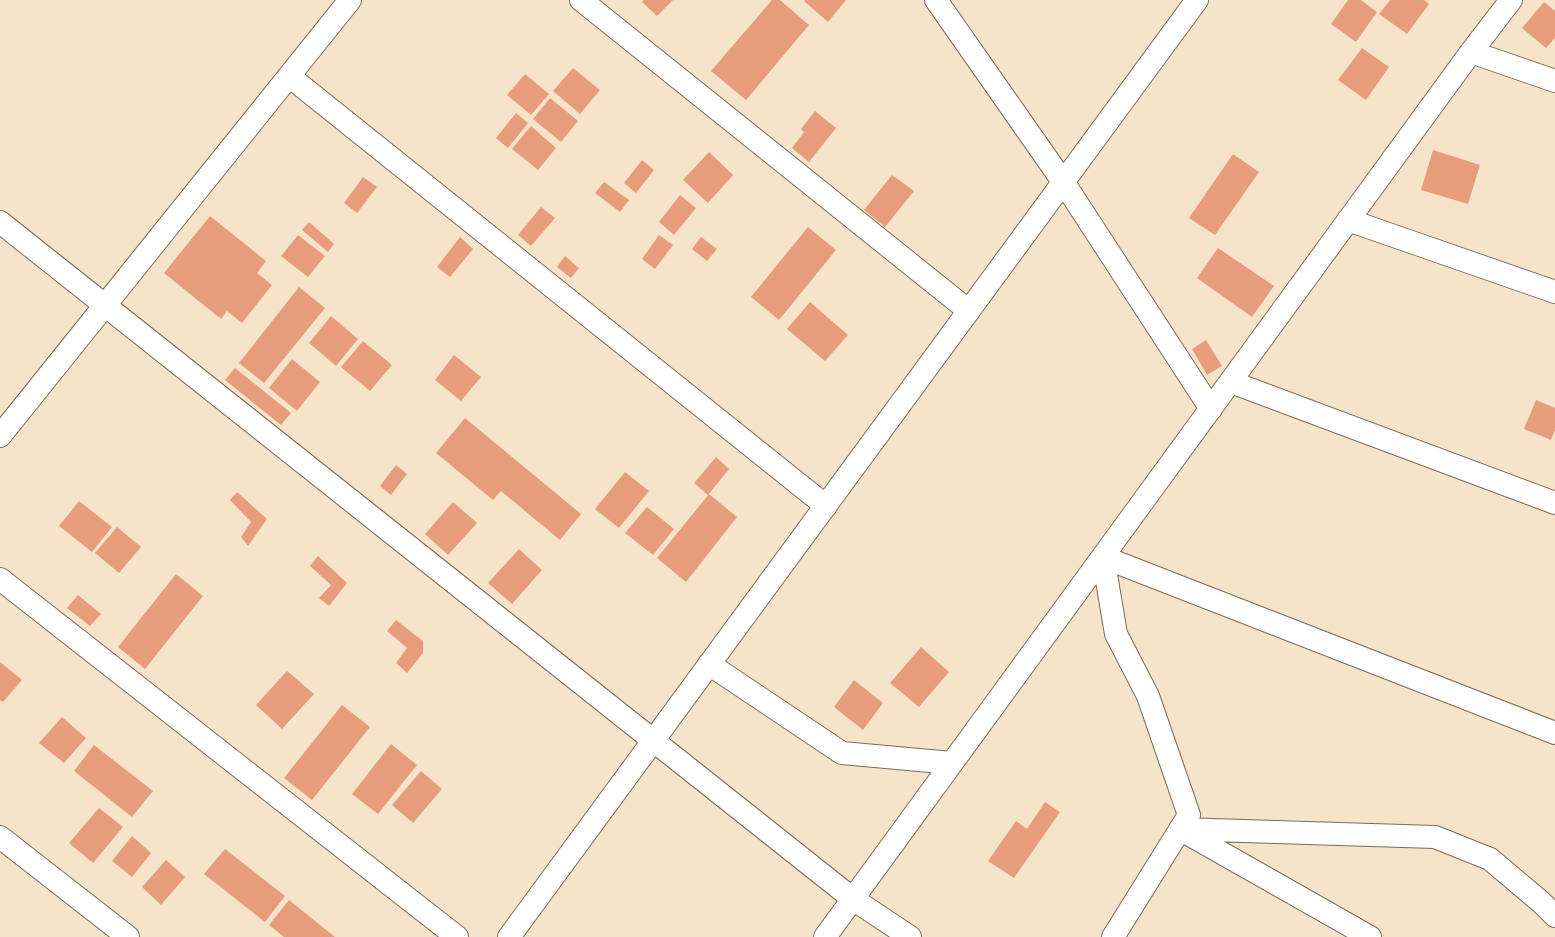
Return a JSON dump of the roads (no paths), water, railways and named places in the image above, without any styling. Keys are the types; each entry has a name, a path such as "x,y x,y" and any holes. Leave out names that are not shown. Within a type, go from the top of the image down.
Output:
{"street":[{"path":"0,436 350,0"},
{"path":"582,0 969,311"},
{"path":"936,0 1064,183 1211,409"},
{"path":"508,937 1198,0"},
{"path":"825,937 1348,220 1511,0"},
{"path":"1471,52 1549,74"},
{"path":"289,76 826,506"},
{"path":"1348,220 1555,292"},
{"path":"0,222 853,899 910,937"},
{"path":"1231,382 1555,503"},
{"path":"1103,557 1555,733"},
{"path":"1103,557 1116,634 1148,696 1188,815 1114,937"},
{"path":"0,579 457,937"},
{"path":"709,664 842,753 952,763"},
{"path":"1180,830 1436,837 1490,859 1542,902 1555,916"},
{"path":"1180,830 1370,937"},
{"path":"0,837 128,937"}]}
